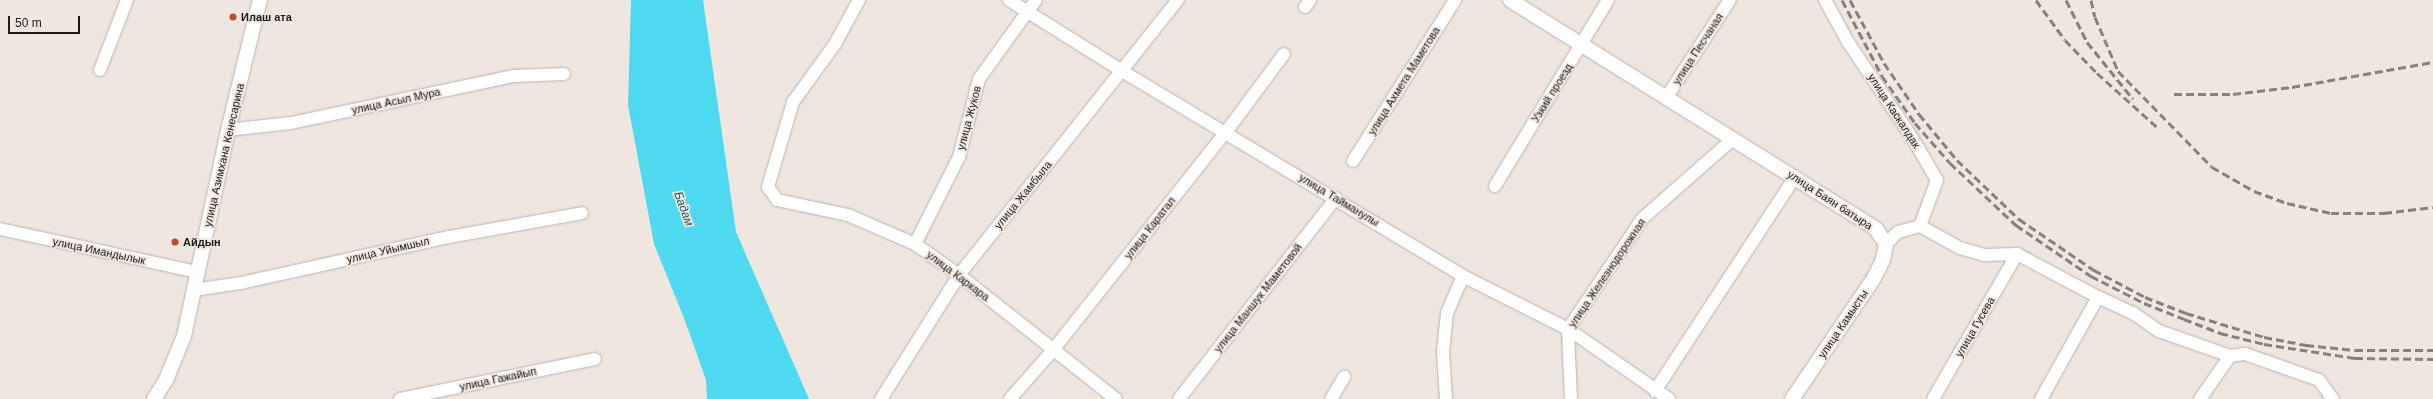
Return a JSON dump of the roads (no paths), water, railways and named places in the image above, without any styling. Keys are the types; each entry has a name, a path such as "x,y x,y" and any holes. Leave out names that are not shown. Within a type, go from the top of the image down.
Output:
{"street":[{"path":"100,70 127,0"},
{"name":"улица Азимхана Кенесарина","path":"154,399 166,380 184,336 228,130 260,0"},
{"name":"улица Каркара","path":"859,0 835,44 793,102 768,187 777,200 848,215 915,244 959,275 1116,399"},
{"name":"улица Тайманулы","path":"1009,0 1122,71 1336,198 1463,276 1568,329 1655,391 1669,399"},
{"name":"улица Жуков","path":"915,244 959,157 979,79 1036,0"},
{"name":"улица Жамбыла","path":"881,399 959,275 1178,0"},
{"name":"улица Ахмета Маметова","path":"1353,161 1455,0"},
{"name":"улица Баян батыра","path":"1510,0 1876,229 1886,244"},
{"name":"Узкий проезд","path":"1495,186 1608,0"},
{"name":"улица Песчаная","path":"1666,98 1730,0"},
{"name":"улица Каскалдак","path":"1825,0 1848,42 1913,139 1937,180 1920,226"},
{"name":"улица Каратал","path":"1010,399 1053,350 1226,132 1284,54"},
{"name":"улица Асыл Мура","path":"228,130 291,123 514,76 564,74"},
{"name":"улица Железнодорожная","path":"1571,399 1568,329 1643,218 1733,139"},
{"path":"1655,391 1795,177"},
{"name":"улица Маншук Маметовой","path":"1179,399 1336,198"},
{"name":"улица Уйымшыл","path":"194,290 241,283 449,237 582,213"},
{"path":"1886,244 1898,232 1920,226 1960,248 1985,255 2017,254 2098,297 2133,313 2160,331 2230,356 2244,354 2319,380 2333,399"},
{"name":"улица Имандылык","path":"0,229 198,272"},
{"name":"улица Камысты","path":"1792,399 1874,278 1883,260 1886,244"},
{"name":"улица Гусева","path":"1932,399 2017,254"},
{"path":"1446,399 1443,351 1447,313 1463,276"},
{"path":"2041,399 2098,297"},
{"path":"2200,399 2230,356"},
{"name":"улица Гажайып","path":"400,399 595,359"},
{"path":"1331,399 1344,377"}],"water":[{"name":"Бадам","path":"631,0 703,0 736,232 809,399 707,399 706,380 684,318 654,244 628,105"}],"railway":[{"path":"1842,0 1882,76 1915,123 1950,163 2016,225 2091,276 2144,303 2184,319 2220,333 2264,344 2355,358 2433,359"},
{"path":"1850,0 1884,63 1919,114 1957,160 2019,219 2094,270 2145,297 2186,313 2264,337 2306,345 2355,350 2433,350"},
{"path":"2036,0 2065,40 2097,73 2158,128"},
{"path":"2066,0 2087,42 2133,99"},
{"path":"2091,0 2095,17 2118,71 2212,167 2254,191 2287,203 2331,213 2384,213 2433,207"},
{"path":"2174,94 2233,94 2292,87 2433,62"}],"place":[{"name":"Илаш ата","path":"233,17"},
{"name":"Айдын","path":"175,242"}]}
